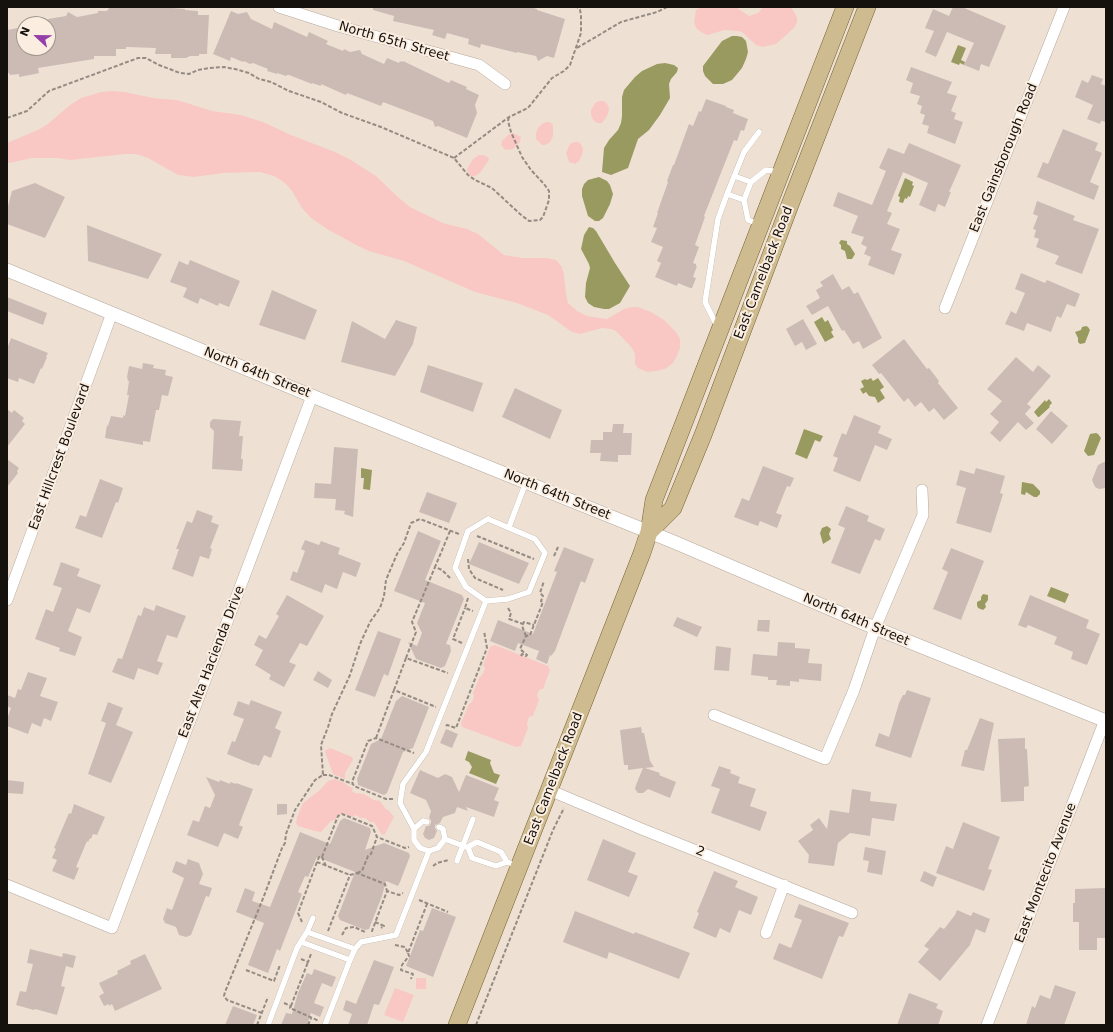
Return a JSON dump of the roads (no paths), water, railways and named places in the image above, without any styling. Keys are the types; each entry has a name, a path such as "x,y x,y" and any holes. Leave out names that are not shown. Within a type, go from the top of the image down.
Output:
{"main road":[{"name":"East Camelback Road","path":"457,1025 513,865 549,790 649,532 654,500 845,7"},
{"name":"East Camelback Road","path":"649,532 673,508 740,339 791,202 867,7"},
{"path":"773,195 791,202"},
{"path":"720,332 740,339"}],"street":[{"name":"North 65th Street","path":"279,7 338,26 479,65 505,84"},
{"name":"East Gainsborough Road","path":"944,308 1064,7"},
{"name":"North 64th Street","path":"7,270 312,396 649,532 875,628 1105,720"},
{"name":"East Hillcrest Boulevard","path":"7,600 112,313"},
{"name":"East Alta Hacienda Drive","path":"7,885 112,928 312,396"},
{"path":"714,715 825,759 854,690 875,628 923,515 922,490"},
{"name":"East Montecito Avenue","path":"987,1025 1105,720"},
{"name":"2","path":"549,790 644,830 852,913"},
{"path":"766,933 784,885"}],"lane":[{"path":"720,332 706,302 718,219 744,152 759,132"},
{"path":"761,225 748,220 744,200 751,182 766,170 782,172"},
{"path":"734,176 751,182"},
{"path":"727,194 744,200"},
{"path":"508,527 526,482"},
{"path":"488,519 535,539 545,553 529,592 508,600 486,601 466,587 455,568 468,531 488,519"},
{"path":"439,827 443,829 445,839 438,848 429,851 420,848 414,840 414,830 400,803 403,784 426,752 486,601"},
{"path":"454,860 466,846 473,819"},
{"path":"414,830 423,821 427,822"},
{"path":"445,839 466,846 477,842 501,852 513,865"},
{"path":"466,846 472,858 496,866 513,865"},
{"path":"325,1025 350,960 360,942 396,935 429,851"},
{"path":"268,1025 297,948 307,932 313,918"},
{"path":"307,932 355,949"},
{"path":"301,942 350,960"}]}
